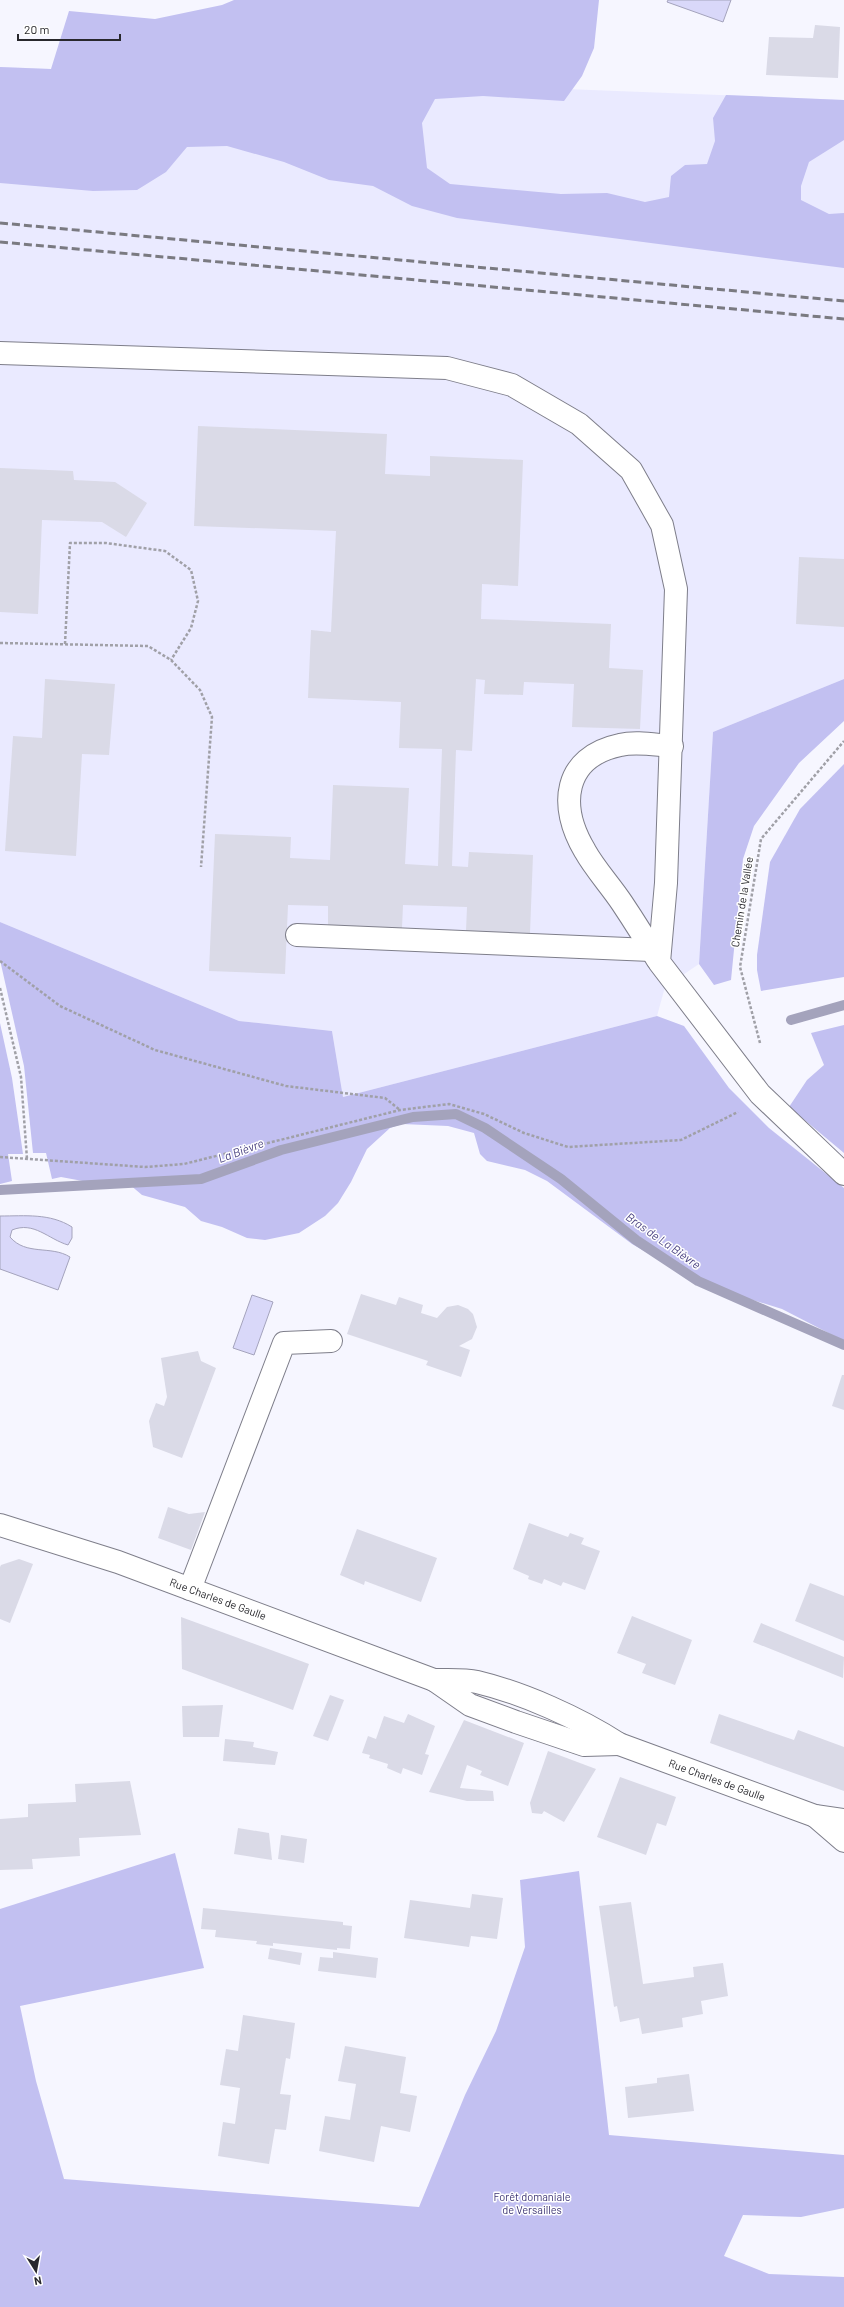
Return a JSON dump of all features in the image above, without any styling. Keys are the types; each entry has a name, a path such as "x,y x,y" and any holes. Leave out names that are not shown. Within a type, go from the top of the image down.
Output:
{"main road":[{"path":"0,353 447,368 512,385 579,424 631,470 662,525 676,589 672,746 666,883 655,956"},
{"path":"672,746 621,745 589,757 574,775 568,798 575,829 584,851 622,903 655,956 760,1094 844,1174"},
{"path":"297,935 655,956"},
{"path":"190,1589 284,1343 332,1341"},
{"name":"Rue Charles de Gaulle","path":"0,1526 118,1562 434,1680 470,1705 516,1722 584,1745 619,1744 815,1816 844,1820"},
{"name":"Rue Charles de Gaulle","path":"815,1816 844,1842"}],"path":[{"path":"65,644 70,543 106,543 165,551 192,570 198,601 191,628 171,660"},
{"path":"0,642 148,646 171,660 200,690 212,717 201,867"},
{"name":"Chemin de la Vallée","path":"761,1046 740,967 761,839 844,741"},
{"path":"0,961 60,1006 155,1050 286,1086 385,1098 400,1110"},
{"path":"0,988 21,1077 26,1159"},
{"path":"0,1157 145,1168 184,1164 400,1110 449,1104 467,1108 524,1132 568,1147 681,1140 734,1115 760,1094"}],"shaded area":[{"path":"668,0 731,0 723,22 667,2"},
{"path":"0,67 844,100 844,679 713,732 699,964 665,987 657,1016 343,1097 332,1031 239,1021 0,922"},
{"path":"0,1216 46,1217 55,1219 72,1227 72,1238 68,1245 34,1229 27,1228 12,1230 10,1237 16,1243 31,1249 55,1251 70,1257 58,1290 0,1269"},
{"path":"252,1295 273,1302 254,1355 233,1348"}],"green space":[{"path":"234,0 599,0 594,48 582,76 564,101 483,96 435,99 422,123 427,168 450,184 561,194 607,193 645,202 669,197 671,176 685,165 707,164 715,141 713,118 726,95 844,100 844,140 809,162 801,186 801,200 829,214 844,213 844,268 457,218 412,206 373,186 329,180 284,162 227,146 187,147 166,172 137,190 93,191 0,183 0,67 51,69 69,11 155,19 222,5"},
{"path":"844,679 844,721 799,763 754,826 743,859 731,980 714,985 699,964 713,732"},
{"path":"844,764 844,977 761,991 757,970 757,955 770,862 800,809"},
{"path":"0,922 239,1021 332,1031 343,1097 657,1016 684,1026 729,1088 769,1128 844,1188 844,1341 782,1309 743,1297 658,1259 632,1244 547,1181 525,1170 487,1161 480,1154 474,1133 448,1126 402,1124 390,1128 367,1149 351,1182 338,1203 325,1216 299,1233 265,1240 247,1238 222,1227 201,1221 185,1207 142,1195 129,1184 88,1182 61,1177 52,1179 46,1153 33,1153 24,1066 0,960"},
{"path":"0,1023 12,1078 23,1154 8,1154 12,1181 0,1184"},
{"path":"844,1025 844,1153 789,1107 807,1080 824,1065 811,1033"},
{"name":"Forêt domaniale de Versailles","path":"175,1853 204,1968 20,2006 36,2081 64,2179 419,2207 465,2095 496,2031 525,1947 520,1880 579,1871 609,2135 844,2155 844,2208 801,2217 743,2215 724,2256 769,2274 844,2277 844,2307 0,2307 0,1909"}],"building":[{"path":"815,25 840,27 838,78 766,75 769,37 813,38"},
{"path":"198,426 387,434 385,474 430,476 430,456 523,460 518,586 482,584 481,619 611,624 609,668 643,670 640,729 572,727 574,684 524,682 523,695 484,694 485,680 476,679 472,751 456,750 452,866 468,867 469,852 533,855 530,933 466,931 467,907 403,905 402,928 328,925 328,906 288,905 285,974 209,971 215,834 291,837 290,858 330,860 333,785 409,788 405,864 438,866 442,749 399,748 401,702 308,698 311,630 331,632 336,531 194,526"},
{"path":"0,468 73,471 74,480 115,482 147,503 126,537 102,522 42,520 38,614 0,612"},
{"path":"799,557 844,559 844,627 796,624"},
{"path":"45,679 115,684 109,755 82,754 76,856 5,851 13,736 42,738"},
{"path":"361,1294 396,1305 399,1297 423,1305 421,1313 437,1318 447,1307 458,1305 468,1309 473,1314 477,1327 472,1339 459,1346 470,1350 461,1377 426,1365 428,1361 347,1334"},
{"path":"198,1351 201,1361 216,1368 182,1458 153,1447 149,1421 156,1403 164,1406 167,1397 161,1358"},
{"path":"842,1375 844,1375 844,1410 832,1406"},
{"path":"168,1507 189,1514 205,1512 191,1550 158,1538"},
{"path":"529,1523 568,1537 570,1533 584,1538 581,1544 600,1551 585,1590 563,1582 561,1586 544,1579 542,1584 528,1579 529,1576 513,1569"},
{"path":"357,1529 437,1558 421,1602 365,1581 364,1585 340,1575"},
{"path":"19,1559 33,1564 10,1623 0,1619 0,1567 1,1565"},
{"path":"810,1583 844,1596 844,1641 795,1621"},
{"path":"632,1616 692,1640 675,1685 642,1673 646,1664 617,1653"},
{"path":"181,1617 309,1664 293,1710 182,1669"},
{"path":"761,1623 844,1657 843,1678 753,1642"},
{"path":"330,1695 344,1700 328,1741 313,1736"},
{"path":"223,1705 219,1737 183,1737 182,1706"},
{"path":"408,1714 435,1726 425,1754 429,1755 422,1775 403,1768 401,1774 387,1768 388,1764 369,1758 370,1755 362,1753 368,1736 376,1739 384,1716 404,1723"},
{"path":"719,1714 794,1740 798,1730 844,1747 844,1791 710,1743"},
{"path":"464,1720 524,1743 508,1786 480,1775 482,1771 467,1765 460,1788 493,1791 494,1801 467,1801 429,1792"},
{"path":"225,1739 254,1742 253,1747 278,1752 275,1765 223,1761"},
{"path":"548,1751 596,1769 564,1822 544,1811 542,1814 532,1813 530,1803"},
{"path":"620,1777 676,1797 666,1826 657,1823 646,1855 597,1837"},
{"path":"130,1781 141,1835 79,1838 80,1856 32,1859 33,1869 0,1870 0,1819 28,1817 28,1804 76,1802 75,1784"},
{"path":"238,1828 269,1833 272,1860 234,1854"},
{"path":"281,1835 307,1839 304,1863 278,1859"},
{"path":"472,1894 503,1898 497,1939 471,1936 469,1947 404,1938 410,1900 470,1908"},
{"path":"631,1902 643,1984 694,1977 693,1967 723,1963 728,1996 701,2001 703,2014 682,2018 683,2027 642,2034 639,2018 620,2022 617,2006 614,2007 599,1906"},
{"path":"203,1908 343,1922 343,1925 352,1926 350,1949 337,1948 337,1950 273,1943 273,1946 256,1944 257,1941 215,1937 216,1930 201,1929"},
{"path":"270,1948 302,1953 300,1965 268,1959"},
{"path":"333,1952 378,1958 376,1978 318,1971 320,1957 333,1958"},
{"path":"243,2015 295,2023 290,2059 286,2058 280,2094 291,2095 286,2130 275,2129 269,2164 218,2156 223,2122 235,2124 240,2088 220,2085 226,2049 238,2051"},
{"path":"345,2046 406,2057 400,2093 417,2096 410,2132 381,2126 374,2162 319,2151 325,2116 350,2120 356,2084 338,2081"},
{"path":"689,2074 694,2111 628,2118 625,2087 657,2083 657,2078"}],"waterway":[{"name":"La Bièvre","path":"791,1020 844,1005"},
{"name":"La Bièvre","path":"0,1190 201,1179 281,1150 413,1117 456,1114 485,1128 561,1179 636,1240 698,1281 844,1345"}],"railway":[{"path":"0,223 844,301"},
{"path":"0,242 844,319"}],"water label":[{"name":"Bras de La Bièvre","path":"663,1241"}]}
